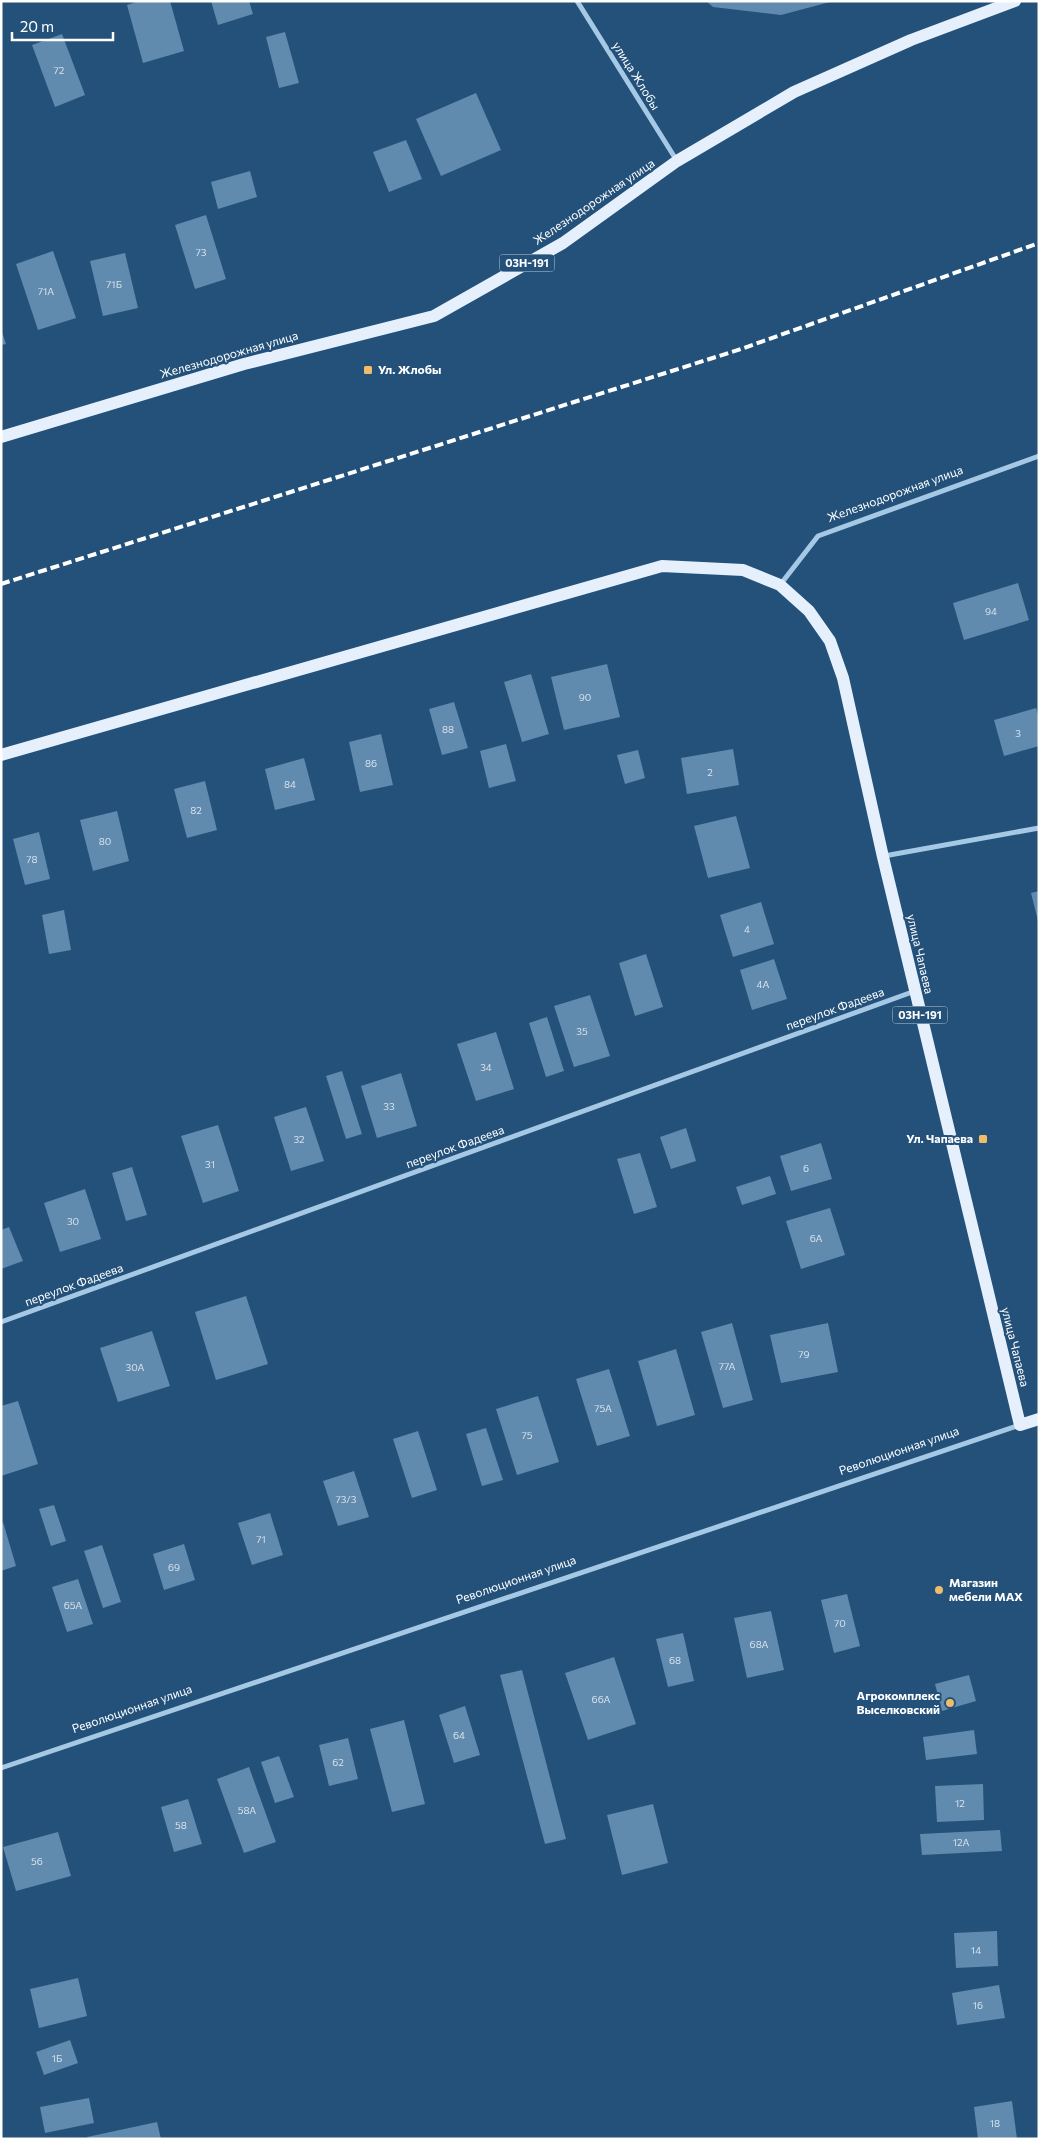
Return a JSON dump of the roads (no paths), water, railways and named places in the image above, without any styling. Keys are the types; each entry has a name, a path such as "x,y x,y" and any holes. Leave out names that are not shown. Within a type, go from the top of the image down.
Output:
{"main road":[{"name":"Железнодорожная улица","path":"1,437 244,364 434,316 563,243 677,161 794,92 911,40 1015,1"},
{"name":"03Н-191","path":"1,755 662,566 743,570 780,585"},
{"name":"улица Чапаева","path":"780,585 809,611 830,641 843,678 883,857 1020,1425"},
{"name":"Революционная улица","path":"1020,1425 1039,1419"}],"street":[{"name":"улица Жлобы","path":"577,1 677,161"},
{"name":"Железнодорожная улица","path":"780,585 818,536 1039,456"},
{"path":"883,857 1039,828"},
{"name":"переулок Фадеева","path":"1,1322 915,991"},
{"name":"Революционная улица","path":"1,1768 1020,1425"}],"railway":[{"path":"1,584 741,349 1039,243"}],"place":[{"name":"Ул. Жлобы","path":"368,370"},
{"name":"Ул. Чапаева","path":"983,1139"},
{"name":"Магазин мебели MAX","path":"939,1590"},
{"name":"Агрокомплекс Выселковский","path":"950,1703"}]}
